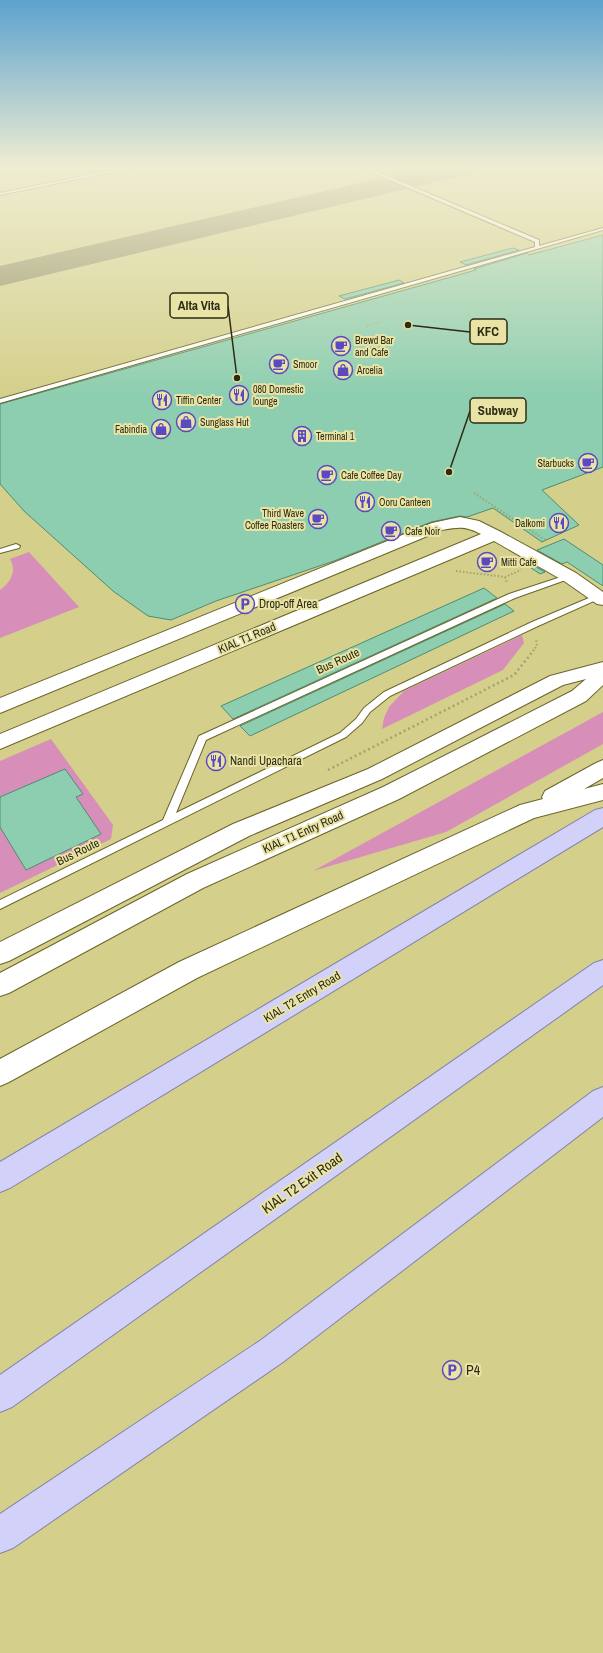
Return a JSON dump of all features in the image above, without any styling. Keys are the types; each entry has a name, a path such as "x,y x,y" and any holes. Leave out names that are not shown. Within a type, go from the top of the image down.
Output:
{"main road":[{"path":"0,706 179,631 438,526 460,522 473,524 495,535 570,577 601,598"},
{"name":"KIAL T1 Road","path":"0,742 465,546 495,535"},
{"name":"KIAL T1 Entry Road","path":"0,954 241,830 375,774 557,680 603,668"},
{"name":"KIAL T1 Entry Road","path":"0,985 195,881 405,786 579,696 603,674"},
{"path":"0,1073 188,970 528,811 603,768"},
{"path":"528,811 603,792"},
{"name":"KIAL T2 Entry Road","path":"0,1178 603,816"},
{"name":"KIAL T2 Exit Road","path":"0,1395 603,971"},
{"path":"0,1535 272,1351 603,1100"}],"lane":[{"path":"537,242 537,247"},
{"path":"0,401 554,242"},
{"path":"0,551 16,546"},
{"name":"Bus Route","path":"167,823 202,738 512,596 570,577"},
{"name":"Bus Route","path":"0,905 343,735 359,721 367,710 387,694 535,624 601,598"}],"path":[{"path":"367,326 380,322"},
{"path":"451,571 505,577 561,551 474,493"},
{"path":"505,577 512,596"},
{"path":"326,772 514,675 537,646 535,624"}],"shaded area":[{"path":"0,242 603,242 603,1653 0,1653"},
{"path":"29,552 79,607 0,638 0,590 12,576 13,568 10,559"},
{"path":"522,635 524,643 503,670 382,729 384,718 389,707 404,691"},
{"path":"603,712 603,744 446,832 313,871"},
{"path":"51,739 113,825 111,839 0,893 0,761"}],"building":[{"name":"Terminal 1","path":"577,242 603,242 603,467 542,490 579,525 542,542 493,508 467,517 460,516 431,522 334,561 216,601 171,620 148,616 113,591 24,511 0,484 0,404 476,270 474,269 527,253 529,255"},
{"path":"513,248 519,250 466,265 460,262"},
{"path":"399,280 404,283 345,299 339,296"},
{"path":"564,539 603,565 603,586 567,562 562,564 537,550"},
{"path":"520,558 545,572 540,574 518,559"},
{"path":"484,588 497,598 233,719 221,706"},
{"path":"505,604 514,611 250,736 240,726"},
{"path":"65,769 83,794 76,797 101,834 26,870 0,827 0,797"}],"taxiway":[{"path":"0,276 144,242"}],"place":[{"name":"KFC","path":"408,325"},
{"name":"Brewd Bar and Cafe","path":"341,346"},
{"name":"Smoor","path":"279,364"},
{"name":"Arcelia","path":"343,370"},
{"name":"Alta Vita","path":"237,378"},
{"name":"080 Domestic lounge","path":"239,395"},
{"name":"Tiffin Center","path":"162,400"},
{"name":"Sunglass Hut","path":"186,422"},
{"name":"Fabindia","path":"161,429"},
{"name":"Terminal 1","path":"302,436"},
{"name":"Starbucks","path":"588,463"},
{"name":"Subway","path":"449,472"},
{"name":"Cafe Coffee Day","path":"327,475"},
{"name":"Ooru Canteen","path":"365,502"},
{"name":"Third Wave Coffee Roasters","path":"318,519"},
{"name":"Dalkomi","path":"559,523"},
{"name":"Cafe Noir","path":"391,531"},
{"name":"Mitti Cafe","path":"487,562"},
{"name":"Drop-off Area","path":"245,604"},
{"name":"Nandi Upachara","path":"216,761"},
{"name":"P4","path":"452,1370"}]}
